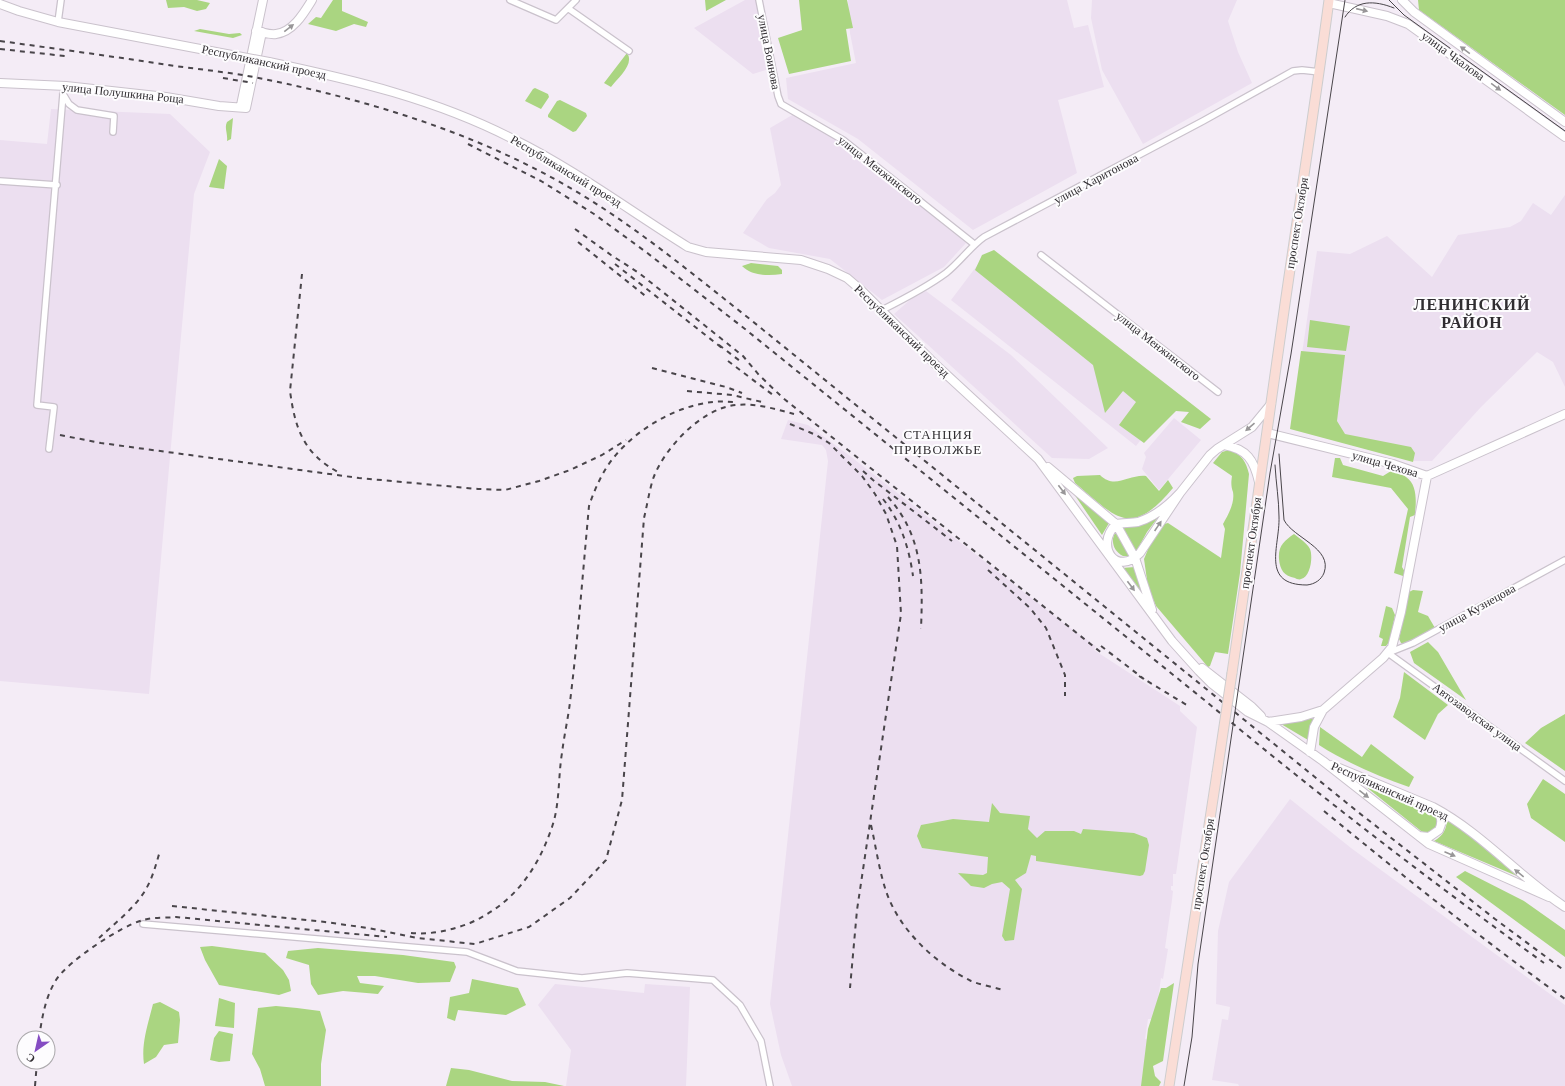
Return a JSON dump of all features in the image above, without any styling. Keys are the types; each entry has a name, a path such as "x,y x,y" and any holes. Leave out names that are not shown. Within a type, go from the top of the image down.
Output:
{"main road":[{"path":"263,0 259,32 275,35 286,32 297,22 312,0"},
{"name":"улица Чкалова","path":"1402,0 1414,12 1565,122"},
{"name":"улица Чкалова","path":"1329,1 1387,16 1408,24 1565,137"},
{"name":"проспект Октября","path":"1169,1086 1260,486 1329,1"},
{"name":"Республиканский проезд","path":"0,4 58,22 269,62 373,86 460,115 513,138 545,155 688,247 706,252 801,260 828,269 847,278 882,310 936,365 988,411 1038,459 1116,524 1135,558 1155,617"},
{"name":"улица Полушкина Роща","path":"0,83 65,90 166,97 243,108 259,32"},
{"path":"1180,493 1140,553 1135,558 1130,561 1122,562 1114,559 1109,554 1107,548 1108,536 1110,530 1116,524 1146,519 1173,501 1210,455 1252,427 1271,404"},
{"name":"улица Чехова","path":"1267,433 1393,464 1427,476 1565,414"},
{"path":"1224,445 1236,447 1247,454 1257,471 1260,486"},
{"name":"Республиканский проезд","path":"1038,459 1178,648 1252,707 1268,722 1323,761 1416,835 1441,850 1549,897"},
{"path":"1310,752 1314,727 1323,710 1388,653 1394,641 1427,476"},
{"path":"1268,722 1306,716 1323,710"},
{"name":"Республиканский проезд","path":"1323,761 1433,807 1446,814 1468,830 1549,897 1565,907"},
{"path":"1416,835 1429,837 1439,830 1442,819 1439,812 1433,807"}],"street":[{"path":"58,22 61,0"},
{"path":"510,0 556,20 569,9 576,0"},
{"name":"улица Воинова","path":"759,0 778,96 781,104"},
{"path":"569,9 629,51"},
{"name":"улица Харитонова","path":"882,310 945,273 955,265 974,244 984,237 1203,121 1293,71 1302,70 1320,72"},
{"path":"65,90 69,104 76,110 114,116 113,132"},
{"path":"49,450 54,407 38,405 65,90"},
{"name":"улица Менжинского","path":"781,104 843,140 974,244"},
{"path":"0,181 57,185"},
{"name":"улица Менжинского","path":"1041,254 1218,392"},
{"name":"улица Кузнецова","path":"1388,653 1418,641 1565,560"},
{"name":"Автозаводская улица","path":"1388,653 1565,781"},
{"path":"143,924 468,952 517,971 582,978 628,974 713,980 740,1005 761,1041 770,1086"}],"shaded area":[{"path":"745,0 756,0 769,69 753,74 694,28"},
{"path":"848,0 1067,0 1074,28 1088,25 1104,87 1058,100 1077,173 973,230 858,139 788,99 786,78 856,63 850,33"},
{"path":"1092,0 1237,0 1228,21 1238,52 1252,83 1143,144 1102,70 1091,18"},
{"path":"51,109 170,114 210,152 194,194 149,694 0,681 0,140 47,144"},
{"path":"794,114 841,142 966,243 944,267 882,300 830,259 769,248 743,233 767,199 775,193 781,185 770,128"},
{"path":"1565,195 1565,387 1553,362 1537,352 1481,407 1432,461 1413,461 1291,429 1317,251 1350,254 1387,236 1432,277 1458,235 1510,227 1521,221 1533,203 1551,215"},
{"path":"979,263 1164,410 1136,446 951,300"},
{"path":"926,291 1011,355 1108,448 1089,459 1052,458 894,314 911,299"},
{"path":"1174,418 1201,440 1159,490 1142,469 1146,457 1144,453"},
{"path":"788,420 808,425 850,456 1066,625 1096,646 1094,650 1180,706 1180,711 1197,727 1176,874 1173,874 1173,886 1171,886 1171,890 1173,891 1165,948 1168,949 1163,979 1161,978 1155,1019 1148,1019 1145,1039 1151,1040 1144,1086 792,1086 781,1055 770,1004 828,461 826,450 822,445 781,439"},
{"path":"1290,799 1351,848 1565,1005 1565,1086 1239,1086 1238,1084 1212,1080 1222,1019 1228,1020 1230,1007 1216,1004 1218,931 1229,882"},
{"path":"555,984 644,993 645,984 690,987 686,1086 566,1086 571,1050 538,1005"}],"green space":[{"path":"166,0 197,0 210,3 206,9 197,11 184,7 168,8"},
{"path":"333,0 342,0 342,11 368,22 366,27 354,24 336,31 308,24 316,17 321,18"},
{"path":"705,0 726,0 706,11"},
{"path":"799,0 847,0 853,28 846,29 851,61 789,74 778,38 802,30"},
{"path":"1418,0 1565,0 1565,115 1419,10"},
{"path":"200,29 229,34 240,33 242,35 233,38 194,31"},
{"path":"627,53 629,62 625,71 611,87 604,83"},
{"path":"535,88 548,94 549,97 541,109 525,101"},
{"path":"560,100 586,113 587,116 576,131 573,132 548,117 557,101"},
{"path":"233,118 231,139 227,141 226,124"},
{"path":"219,159 227,166 224,189 209,187"},
{"path":"994,250 1211,419 1200,429 1181,422 1189,412 1176,411 1144,443 1119,425 1136,402 1123,391 1105,413 1093,365 975,270 982,255"},
{"path":"751,263 778,266 782,270 782,274 771,275 750,272 742,266"},
{"path":"1310,320 1350,326 1346,351 1307,347"},
{"path":"1301,351 1345,355 1337,421 1345,434 1411,447 1415,453 1413,462 1290,429"},
{"path":"1229,450 1243,459 1249,474 1240,573 1228,654 1215,652 1210,666 1208,667 1156,606 1148,587 1144,559 1149,547 1164,524 1168,523 1221,558 1225,529 1223,524 1231,509 1233,500 1231,484 1232,476 1213,463 1222,452"},
{"path":"1335,458 1340,458 1343,465 1383,476 1391,471 1401,474 1410,480 1413,485 1416,505 1415,515 1410,517 1402,567 1405,572 1403,576 1394,573 1408,509 1391,488 1332,477"},
{"path":"1100,475 1111,481 1146,476 1159,491 1168,480 1173,488 1158,504 1145,514 1134,518 1124,518 1102,506 1075,483 1073,478 1077,476"},
{"path":"1072,491 1109,523 1102,535"},
{"path":"1159,516 1147,532 1136,552 1122,527 1141,525"},
{"path":"1116,531 1129,556 1123,556 1115,548 1113,538"},
{"path":"1294,534 1307,545 1311,552 1309,570 1304,577 1300,579 1285,574 1280,566 1279,559 1282,544"},
{"path":"1135,567 1144,598 1122,568"},
{"path":"1413,590 1423,591 1418,612 1428,616 1435,628 1404,644 1401,643 1399,639 1409,592"},
{"path":"1386,606 1392,608 1395,615 1390,641 1386,646 1381,646 1383,639 1379,637"},
{"path":"1428,642 1438,652 1466,700 1414,663 1410,652"},
{"path":"1404,672 1448,705 1438,714 1425,740 1393,717 1400,698"},
{"path":"1565,714 1565,771 1525,743 1541,728"},
{"path":"1314,718 1308,740 1281,724 1301,721"},
{"path":"1320,727 1362,757 1371,744 1414,777 1409,787 1363,769 1319,745"},
{"path":"1543,779 1565,794 1565,842 1531,818 1527,804"},
{"path":"1360,782 1434,811 1437,814 1437,825 1430,831 1421,831"},
{"path":"992,803 1000,813 1030,816 1028,829 1037,838 1045,831 1074,831 1081,834 1083,829 1134,833 1147,838 1149,845 1145,871 1143,875 1140,876 1036,861 1036,856 1031,855 1026,873 1015,880 1022,889 1014,940 1005,941 1002,936 1010,889 1002,882 992,884 984,888 971,886 958,873 983,875 987,873 988,857 922,848 917,836 921,825 953,819 989,822"},
{"path":"1447,818 1455,823 1517,876 1434,841 1444,832"},
{"path":"1465,871 1524,901 1565,930 1565,957 1456,877"},
{"path":"212,946 265,953 283,970 289,980 291,991 279,995 219,985 205,960 200,947"},
{"path":"318,948 403,955 454,962 456,967 450,982 418,983 375,976 357,976 360,983 384,986 378,994 343,991 318,995 311,984 309,965 286,958 288,951"},
{"path":"472,979 518,988 526,1005 506,1015 458,1010 455,1021 447,1018 450,997 469,993"},
{"path":"1174,983 1163,1061 1153,1066 1155,1076 1161,1082 1159,1086 1141,1086 1148,1029 1161,988 1166,988"},
{"path":"219,998 235,1003 234,1028 215,1026"},
{"path":"160,1002 179,1012 180,1020 178,1043 164,1045 156,1057 144,1064 143,1049 149,1019 153,1004"},
{"path":"276,1006 320,1011 326,1030 321,1064 321,1086 265,1086 260,1069 252,1054 258,1008"},
{"path":"219,1031 233,1034 230,1061 219,1062 210,1060 214,1038"},
{"path":"451,1068 469,1070 512,1081 545,1082 564,1086 446,1086"}],"tram line":[{"path":"1184,1086 1192,1037 1198,964 1270,473 1291,354 1345,0"},
{"path":"1389,0 1404,15 1565,131"},
{"path":"1345,17 1354,7 1366,3 1387,5 1394,8"},
{"path":"1275,465 1279,511 1279,528 1276,551 1278,571 1283,578 1292,583 1307,585 1313,584 1323,575 1325,564 1323,557 1318,550 1295,532 1284,520 1279,454"}],"railway":[{"path":"0,41 242,75 337,96 445,129 514,158 574,190 627,224 702,281 1358,812 1495,919 1565,971"},
{"path":"0,49 65,56"},
{"path":"223,78 253,83"},
{"path":"468,144 541,181 594,214 646,252 745,329 1290,770 1458,900 1544,963"},
{"path":"575,229 639,273 743,356 759,375 783,398 1103,654"},
{"path":"578,242 648,298"},
{"path":"615,264 722,348"},
{"path":"302,274 290,391 292,404 298,428 309,448 316,457 338,472"},
{"path":"719,345 740,361"},
{"path":"728,361 773,395"},
{"path":"652,368 726,387 742,393"},
{"path":"687,391 732,395 762,402"},
{"path":"411,933 434,933 456,928 470,923 499,906 511,896 531,872 546,843 555,818 558,800 561,762 576,653 589,506 605,470 625,445 652,424 666,416 682,409 697,405 716,402 734,402"},
{"path":"172,906 325,922 368,928 417,938 475,944 529,927 570,898 606,860 622,800 644,518 653,479 658,467 675,443 710,413 736,405 751,405 794,414"},
{"path":"790,424 816,435 829,443 862,476 875,494 886,514 897,546 901,614 857,910 850,988"},
{"path":"60,435 101,443 359,478 478,489 505,490 539,481 570,470 602,455 626,440"},
{"path":"863,471 952,541"},
{"path":"888,497 900,512 914,543 921,576 921,629"},
{"path":"883,499 895,517 903,536 909,555 913,576"},
{"path":"988,570 1030,608 1046,628 1065,675 1065,696"},
{"path":"1101,646 1144,679"},
{"path":"1139,676 1190,707"},
{"path":"1324,811 1443,907 1565,999"},
{"path":"871,825 879,867 886,891 892,905 909,932 932,955 958,974 971,981 1003,990"},
{"path":"99,938 142,896 151,880 160,851"},
{"path":"40,1030 52,987 62,972 96,945 122,929 143,920 176,917 387,937"},
{"path":"35,1086 36,1070"}],"district":[{"name":"ЛЕНИНСКИЙ РАЙОН","path":"1472,313"},
{"name":"СТАНЦИЯ ПРИВОЛЖЬЕ","path":"938,442"}]}
